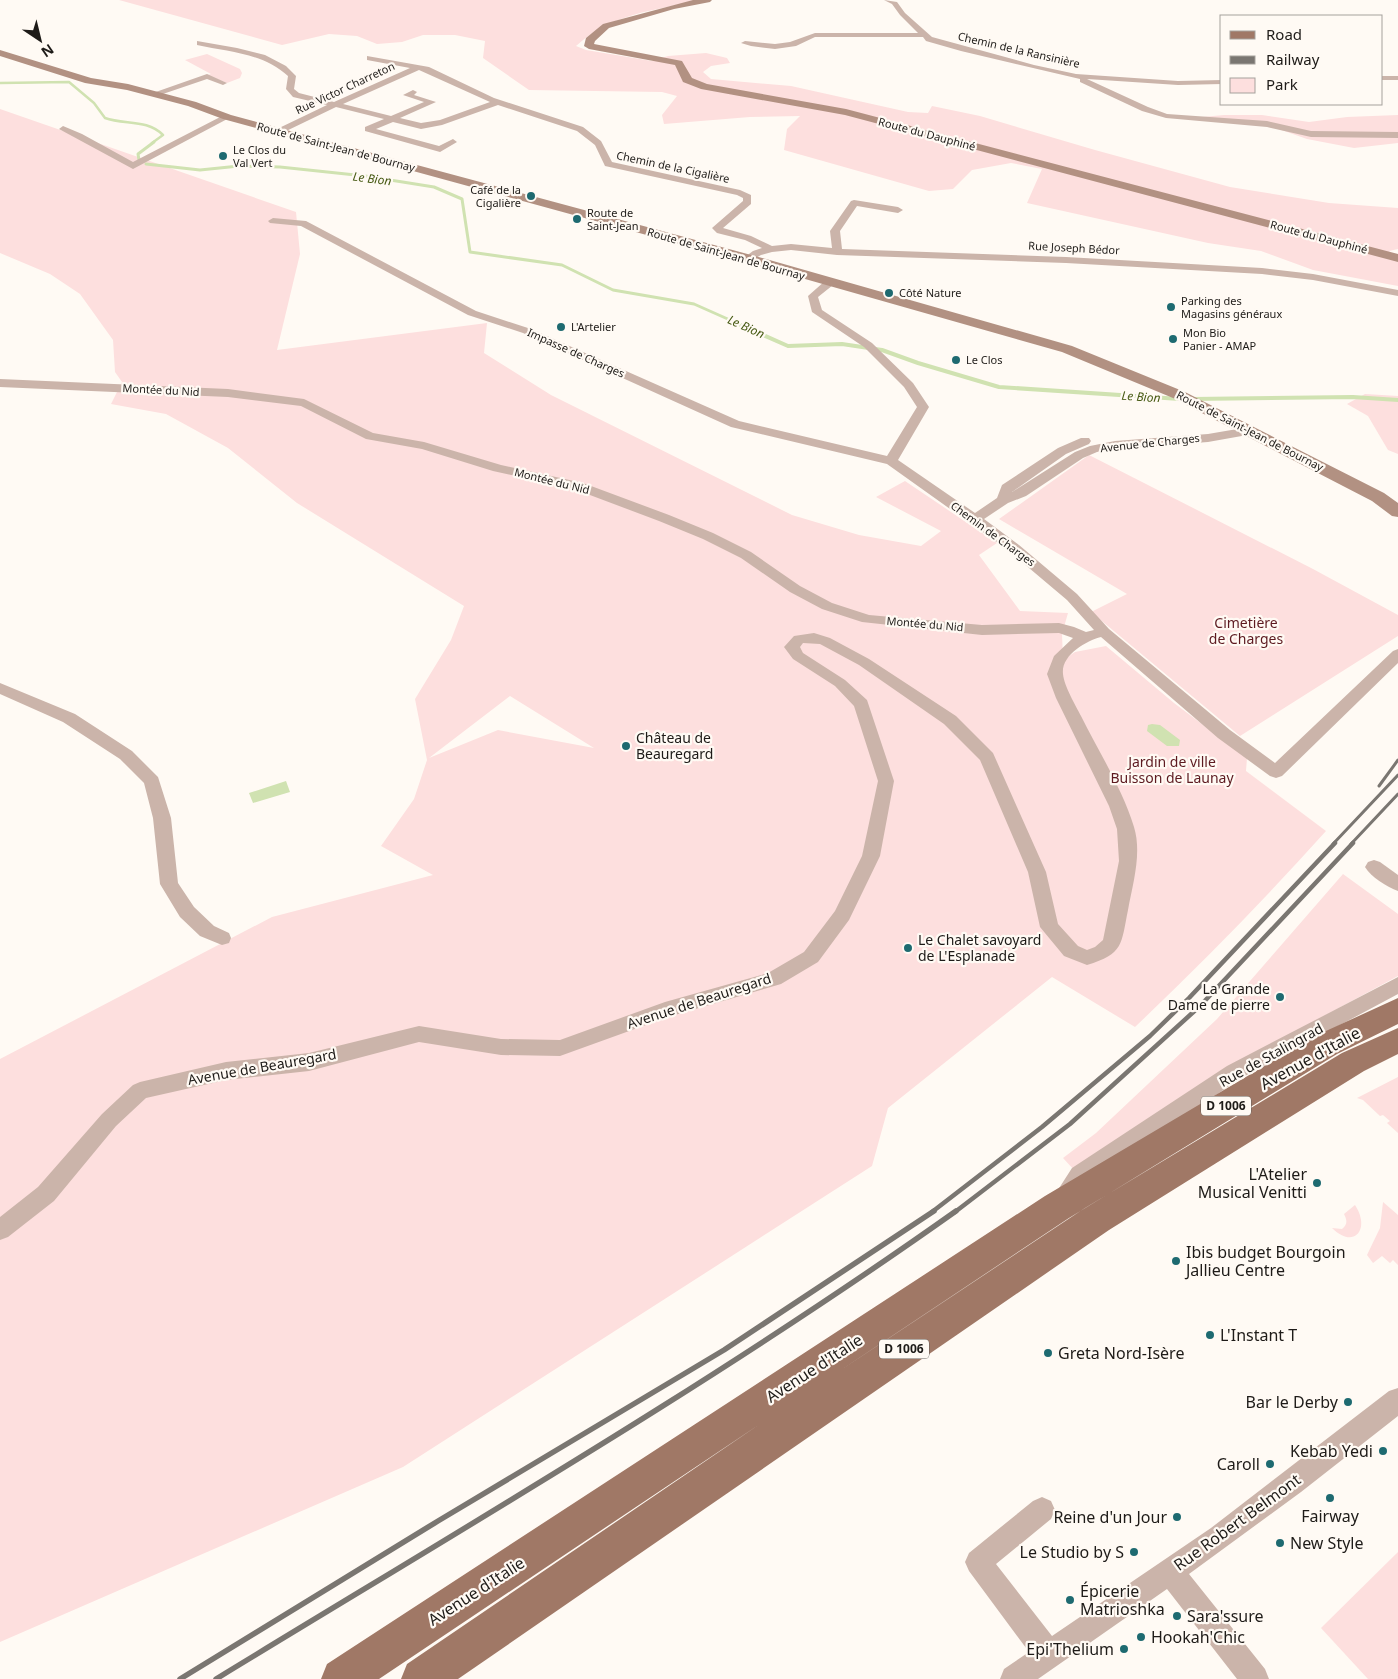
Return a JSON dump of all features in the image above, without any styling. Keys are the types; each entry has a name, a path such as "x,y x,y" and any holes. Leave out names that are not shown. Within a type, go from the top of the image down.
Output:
{"main road":[{"name":"Route du Dauphiné","path":"707,0 672,7 606,26 590,40 589,46 678,64 684,71 687,80 705,87 846,112 1398,258"},
{"name":"Route de Saint-Jean de Bournay","path":"0,53 89,81 128,87 154,94 216,112 227,118 749,259 1067,349 1179,395 1208,409 1378,497 1398,512"},
{"name":"Avenue d'Italie","path":"342,1679 1057,1207 1326,1045 1398,1010"},
{"name":"Avenue d'Italie","path":"422,1679 799,1420 1097,1219 1353,1062 1398,1040"}],"street":[{"name":"Chemin de la Ransinière","path":"887,0 895,3 902,14 924,35 961,49 1076,76 1178,83 1220,82"},
{"path":"745,43 780,47 791,45 806,36 815,34 924,35"},
{"path":"200,43 274,62 284,67 292,76 290,90 296,95 334,106 421,126 442,122 498,102"},
{"name":"Chemin de la Cigalière","path":"370,58 426,69 498,102 591,135 604,150 608,164 740,193 748,197 748,202 716,228 720,231 748,238 771,249"},
{"name":"Rue Victor Charreton","path":"280,131 419,67"},
{"path":"154,94 207,76 223,83"},
{"path":"1076,76 1144,109 1166,116 1267,124 1311,134 1398,135"},
{"path":"1383,78 1398,78"},
{"path":"413,92 407,95 432,102 368,130 440,149 453,142"},
{"path":"63,129 133,166 227,118"},
{"path":"837,252 835,232 854,203 898,210"},
{"name":"Impasse de Charges","path":"273,221 303,224 472,312 527,331 735,424 891,461"},
{"name":"Rue Joseph Bédor","path":"749,259 757,253 771,249 791,247 837,252 1057,260 1262,271 1313,277 1398,293"},
{"path":"829,283 813,296 817,312 872,350 910,385 923,407 891,461"},
{"name":"Montée du Nid","path":"0,383 228,393 304,403 370,436 424,446 498,468 566,482 708,536 746,555 795,589 827,606 867,619 982,630 1059,628 1069,630 1084,637"},
{"name":"Avenue de Charges","path":"1003,500 1007,488 1062,451 1085,441 1118,436 1190,432 1211,428 1228,420"},
{"name":"Avenue de Charges","path":"975,519 1003,500 1021,493 1079,455 1094,449 1115,444 1208,438 1249,431"},
{"name":"Chemin de Charges","path":"891,461 1014,548 1072,597 1104,632 1224,734 1276,772 1398,654"},
{"name":"Avenue de Beauregard","path":"0,1230 46,1194 109,1120 140,1091 226,1071 309,1062 419,1034 501,1047 560,1048 665,1010 774,979 811,957 842,914 871,856 886,781 873,734 861,704 840,683 798,656 792,647 799,639 814,638 825,641 864,662 950,720 969,738 987,757 1037,872 1049,927 1071,951 1087,958 1102,952 1112,943 1114,934 1128,862 1126,829 1118,806 1064,698 1055,674 1059,659 1084,637 1104,632"},
{"path":"0,688 69,718 126,756 152,780 162,818 169,884 187,912 207,931 222,938"},
{"path":"1374,867 1398,884"},
{"name":"Rue de Stalingrad","path":"1057,1207 1080,1174 1234,1072 1398,985"},
{"name":"Rue Robert Belmont","path":"1018,1676 1170,1571 1292,1483 1398,1400"},
{"path":"1042,1510 978,1562 1049,1655"},
{"path":"1170,1571 1255,1679"}],"green space":[{"path":"119,0 699,0 619,20 604,26 576,46 586,50 652,61 668,56 706,53 727,58 730,63 711,66 703,72 711,79 791,86 908,112 928,113 932,106 980,116 1230,187 1329,203 1398,208 1398,249 1389,251 1398,260 1398,286 1313,270 1261,251 1208,243 1027,203 1042,169 1011,163 972,170 953,189 929,191 784,150 787,129 800,116 750,117 664,124 662,115 677,96 662,92 529,90 483,58 485,41 455,35 423,35 402,42 377,44 357,36 329,34 282,45"},
{"path":"207,54 240,69 242,73 240,78 227,83 207,75 211,74 185,60"},
{"name":"Jardin de ville Buisson de Launay","path":"0,109 296,212 300,254 277,350 487,323 484,353 551,395 792,515 859,535 921,546 941,531 876,497 905,481 997,543 979,555 1020,611 1068,613 1062,634 1063,660 1075,652 1106,646 1174,703 1247,758 1246,771 1326,831 1232,931 1135,1027 1052,977 888,1108 872,1166 403,1467 0,1642 0,1059 272,917 433,875 381,846 414,799 427,760 415,699 451,640 464,606 297,503 228,448 166,414 111,404 122,382 115,372 113,340 80,294 50,274 0,253","holes":["510,696 594,748 498,730 429,758"]},
{"path":"1262,115 1309,122 1347,117 1398,115 1398,143 1354,148 1307,139 1270,126 1202,117"},
{"path":"1365,394 1398,396 1398,454 1388,450 1368,416 1347,404"},
{"name":"Cimetière de Charges","path":"1089,455 1313,569 1398,615 1398,636 1240,736 1091,612 1127,594 999,519"},
{"path":"1343,874 1398,914 1398,976 1265,1048 1075,1171 1063,1158 1096,1133 1217,1019"},
{"path":"1398,1077 1398,1133 1387,1123 1390,1121 1383,1115 1380,1116 1363,1100 1357,1098"},
{"path":"1383,1202 1398,1215 1398,1265 1393,1260 1390,1263 1382,1256 1373,1263 1367,1255 1380,1228"},
{"path":"1355,1205 1360,1214 1361,1229 1353,1237 1347,1237 1332,1228 1342,1229 1344,1227 1346,1218 1344,1214"},
{"path":"1398,1552 1398,1679 1368,1679 1321,1628"}],"shaded area":[{"path":"1148,725 1160,725 1180,740 1179,746 1167,746 1147,731"},
{"path":"286,781 290,792 253,803 249,793"}],"waterway":[{"name":"Le Bion","path":"0,83 69,82 94,103 105,118 143,124 163,135 152,143"},
{"name":"Le Bion","path":"139,160 138,154 154,142"},
{"name":"Le Bion","path":"146,164 200,170 239,166 280,167 365,176 434,187 462,199 470,252 562,265 613,290 694,304 739,324"},
{"name":"Le Bion","path":"736,323 788,346 842,344 882,350 918,363 999,387 1180,399"},
{"name":"Le Bion","path":"1192,399 1353,397 1398,400"}],"railway":[{"path":"1379,786 1398,760"},
{"path":"1333,844 1398,775"},
{"path":"1351,844 1398,794"},
{"path":"932,1212 1042,1127 1150,1036 1189,998 1335,843"},
{"path":"955,1212 1070,1124 1200,1006 1353,843"},
{"path":"180,1679 438,1521 724,1350 934,1211"},
{"path":"216,1679 497,1509 683,1393 775,1334 956,1211"}],"place":[{"name":"Le Clos du Val Vert","path":"223,156"},
{"name":"Café de la Cigalière","path":"531,196"},
{"name":"Route de Saint-Jean","path":"577,219"},
{"name":"Côté Nature","path":"889,293"},
{"name":"Parking des Magasins généraux","path":"1171,307"},
{"name":"L'Artelier","path":"561,327"},
{"name":"Mon Bio Panier - AMAP","path":"1173,339"},
{"name":"Le Clos","path":"956,360"},
{"name":"Château de Beauregard","path":"626,746"},
{"name":"Le Chalet savoyard de L'Esplanade","path":"908,948"},
{"name":"La Grande Dame de pierre","path":"1280,997"},
{"name":"L'Atelier Musical Venitti","path":"1317,1183"},
{"name":"Ibis budget Bourgoin Jallieu Centre","path":"1176,1261"},
{"name":"L'Instant T","path":"1210,1335"},
{"name":"Greta Nord-Isère","path":"1048,1353"},
{"name":"Bar le Derby","path":"1348,1402"},
{"name":"Kebab Yedi","path":"1383,1451"},
{"name":"Caroll","path":"1270,1464"},
{"name":"Fairway","path":"1330,1498"},
{"name":"Reine d'un Jour","path":"1177,1517"},
{"name":"New Style","path":"1280,1543"},
{"name":"Le Studio by S","path":"1134,1552"},
{"name":"Épicerie Matrioshka","path":"1070,1600"},
{"name":"Sara'ssure","path":"1177,1616"},
{"name":"Hookah'Chic","path":"1141,1637"},
{"name":"Epi'Thelium","path":"1124,1649"}]}
